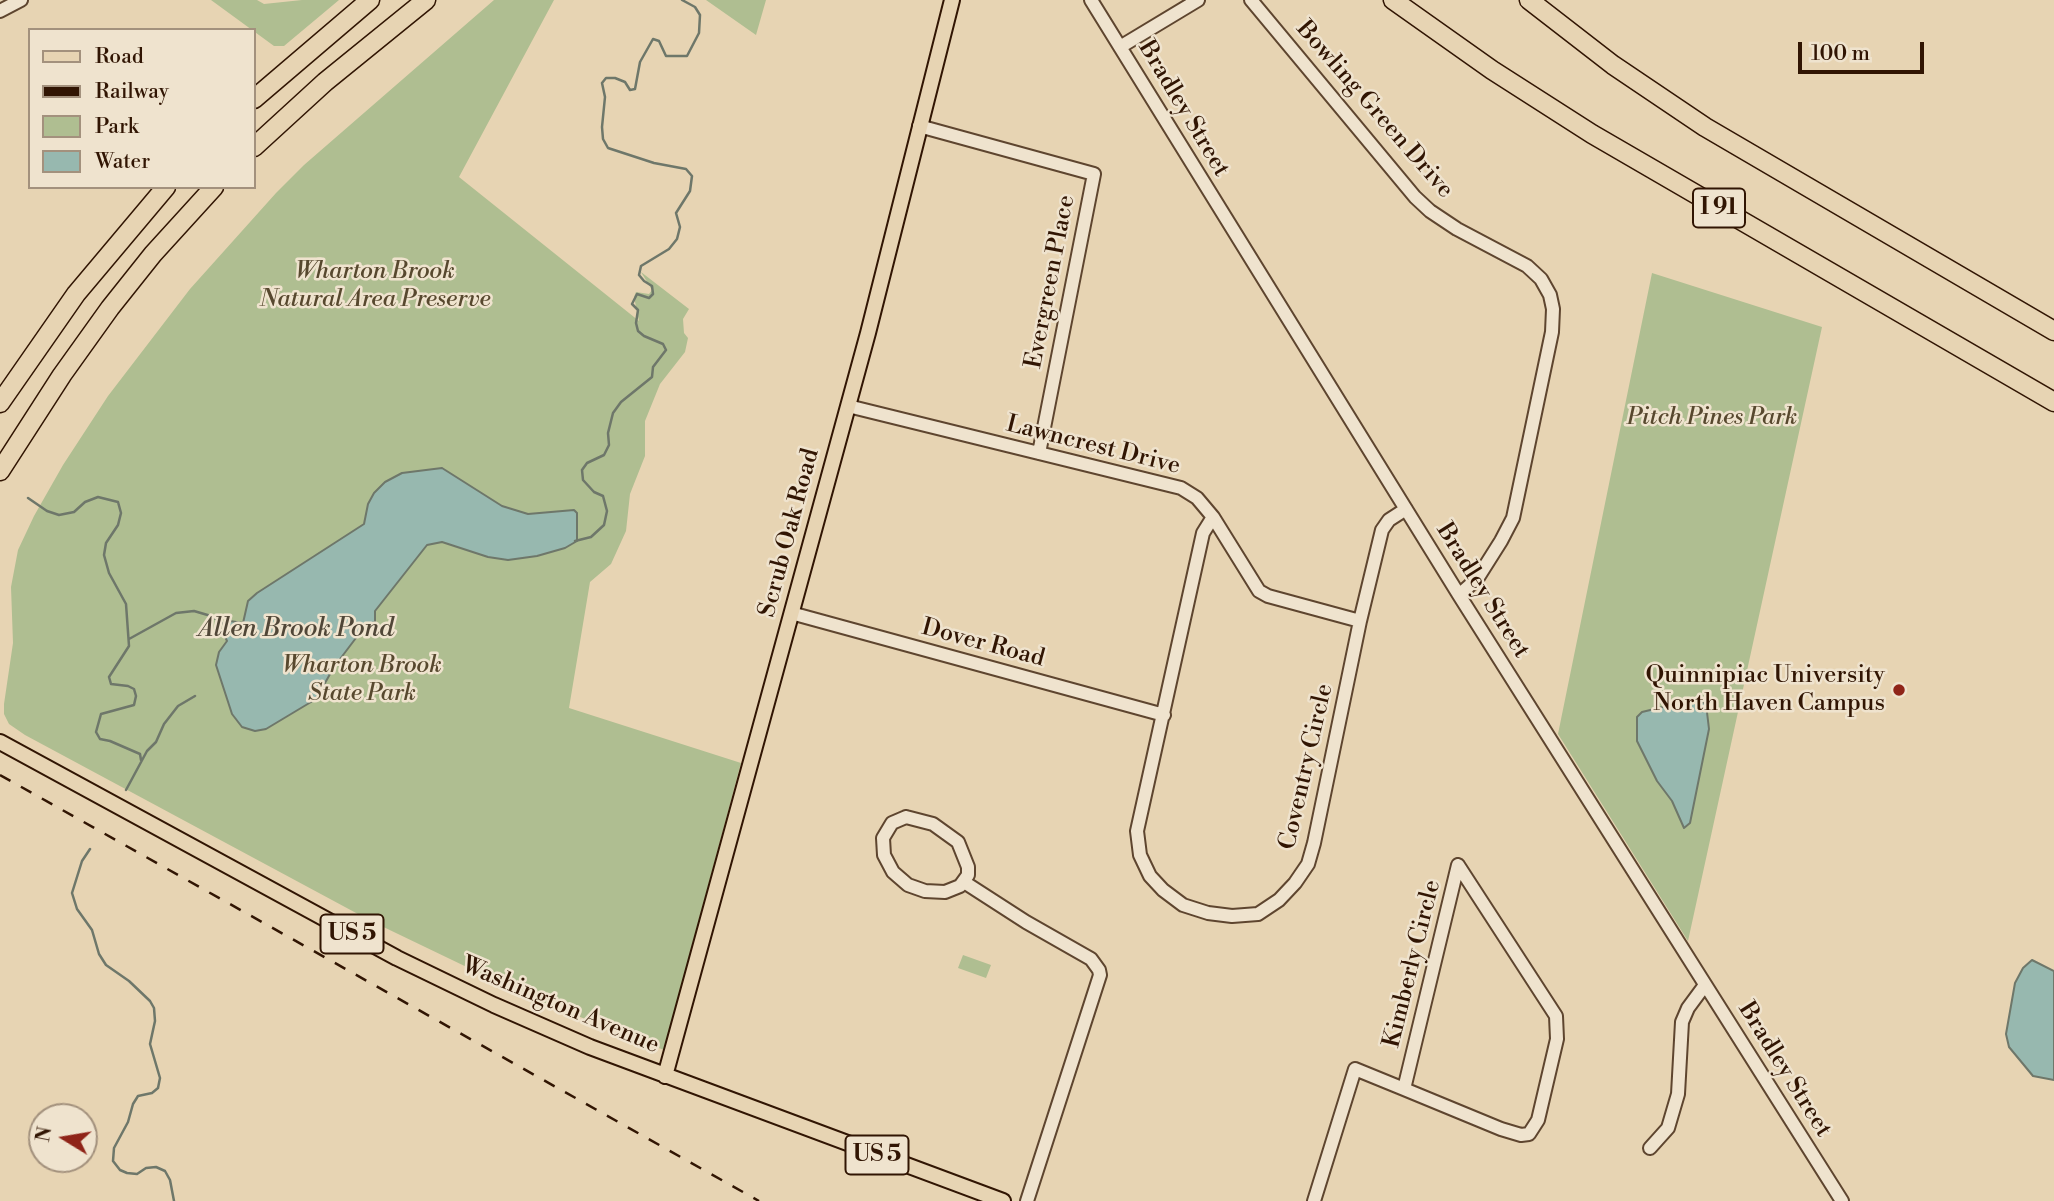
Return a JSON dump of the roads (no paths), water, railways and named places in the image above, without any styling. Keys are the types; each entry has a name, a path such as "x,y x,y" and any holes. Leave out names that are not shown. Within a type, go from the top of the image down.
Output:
{"highway":[{"path":"256,97 370,0"},
{"path":"256,145 325,82 426,0"},
{"name":"I 91","path":"1393,0 1483,64 1581,128 2054,402"},
{"name":"I 91","path":"1529,0 1613,65 1705,127 2054,331"},
{"path":"0,403 76,294 164,189"},
{"path":"0,471 54,386 102,319 153,254 212,189"}],"main road":[{"name":"Scrub Oak Road","path":"665,1076 848,406 951,0"},
{"name":"Washington Avenue","path":"0,742 448,984 583,1045 1003,1201"}],"street":[{"path":"0,11 21,0"},
{"name":"Bradley Street","path":"1091,0 1459,596 1842,1201"},
{"path":"1121,47 1198,0"},
{"name":"Bowling Green Drive","path":"1251,0 1415,197 1457,229 1527,266 1541,279 1550,295 1553,309 1552,332 1513,518 1478,579 1459,596"},
{"name":"Evergreen Place","path":"919,126 1094,174 1039,453"},
{"name":"Lawncrest Drive","path":"848,406 1181,488 1197,498 1213,517 1259,591 1268,596 1360,621"},
{"name":"Coventry Circle","path":"1213,517 1203,533 1137,831 1140,855 1150,876 1163,890 1183,905 1208,913 1232,916 1258,914 1279,900 1296,883 1308,864 1382,530 1389,520 1406,509"},
{"name":"Dover Road","path":"791,613 1164,715"},
{"path":"906,817 924,820 941,828 952,836 963,850 968,867 964,882 955,889 935,892 917,889 898,878 884,855 883,838 888,828 892,823 906,817"},
{"name":"Kimberly Circle","path":"1314,1201 1355,1069 1405,1089 1521,1135 1529,1134 1538,1121 1557,1039 1556,1016 1458,865 1405,1089"},
{"path":"964,882 1091,959 1100,975 1027,1201"},
{"path":"1650,1148 1668,1128 1678,1094 1682,1022 1688,1008 1705,985"}],"water":[{"name":"Allen Brook Pond","path":"442,468 502,506 528,514 574,510 577,513 577,541 565,548 537,556 508,560 488,557 442,542 427,545 375,611 375,622 365,626 334,667 316,699 266,729 255,731 242,727 232,714 216,665 219,652 227,641 222,630 230,621 243,623 248,601 257,593 364,524 368,504 385,482 402,473"},
{"path":"1696,699 1706,704 1709,729 1690,823 1684,828 1672,801 1657,781 1637,741 1637,717 1642,712"},
{"path":"2032,960 2054,971 2054,1080 2033,1076 2009,1047 2006,1034 2015,983 2023,968"}],"waterway":[{"path":"575,541 591,537 604,525 607,511 603,496 594,492 583,480 582,470 587,463 604,455 609,445 608,433 613,413 621,402 652,377 653,367 666,350 663,344 638,331 638,310 632,304 637,294 649,298 653,294 652,286 639,275 641,266 669,249 677,239 680,227 676,213 690,191 692,176 686,169 654,163 608,148 603,139 605,97 602,83 606,78 615,78 625,82 630,90 635,89 640,62 653,39 659,41 666,56 687,56 699,33 700,15 695,7 682,0"},
{"path":"28,498 47,511 59,515 74,512 85,502 98,497 118,502 121,513 118,525 106,543 104,555 109,573 126,604 129,646 109,677 111,684 128,686 134,689 136,696 134,705 101,714 96,732 100,739 140,754 141,760"},
{"path":"129,639 176,613 194,611 211,616 227,626"},
{"path":"126,790 164,724 178,706 195,696"},
{"path":"90,849 82,861 72,893 77,909 92,930 99,954 106,965 129,981 154,1008 155,1021 150,1044 160,1078 158,1088 152,1093 138,1096 133,1104 128,1122 114,1148 113,1161 120,1170 127,1173 137,1174 146,1168 156,1167 165,1171 170,1180 174,1201"}],"railway":[{"path":"0,775 759,1201"}],"place":[{"name":"Quinnipiac University North Haven Campus","path":"1899,690"}],"park label":[{"name":"Wharton Brook Natural Area Preserve","path":"375,286"},
{"name":"Pitch Pines Park","path":"1712,418"},
{"name":"Wharton Brook State Park","path":"362,680"}]}
